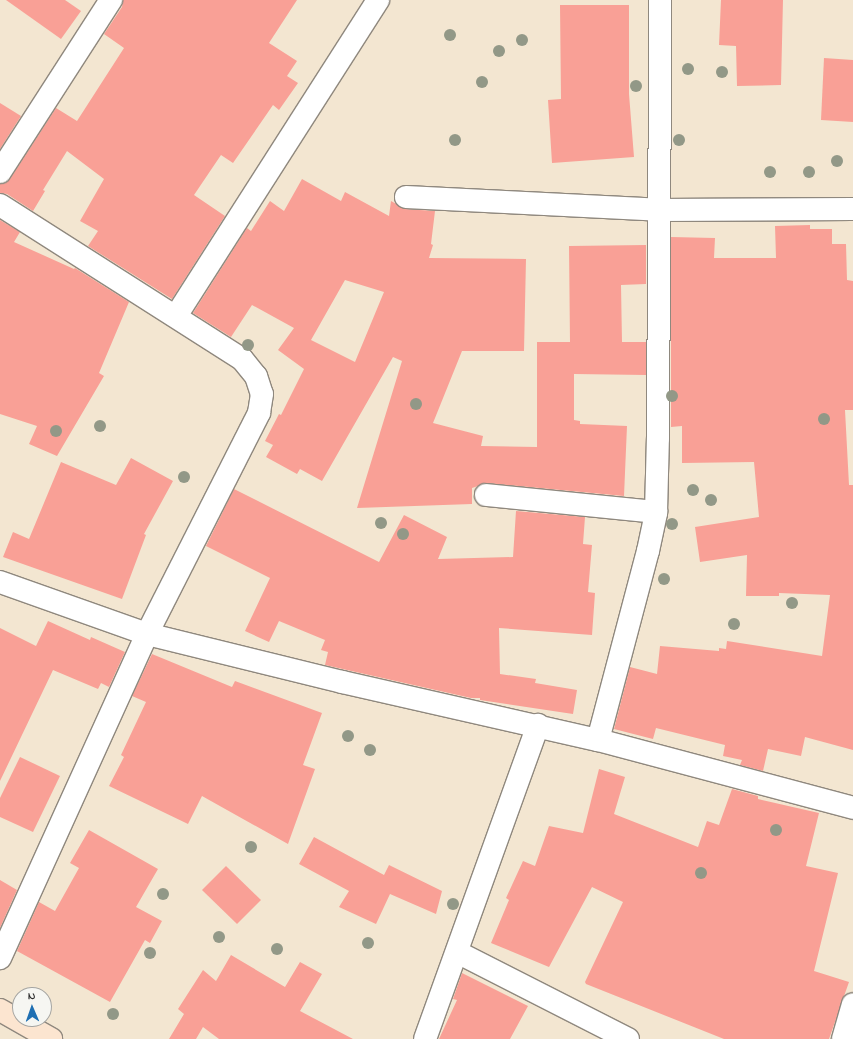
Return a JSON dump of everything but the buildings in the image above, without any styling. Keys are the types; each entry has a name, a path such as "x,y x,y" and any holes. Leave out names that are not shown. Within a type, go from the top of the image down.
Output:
{"street":[{"path":"0,172 111,0"},
{"path":"176,316 378,0"},
{"path":"598,740 648,551 656,512 658,438 660,0"},
{"path":"406,197 659,210 853,209"},
{"path":"0,205 242,359 256,376 262,394 258,413 147,634 0,958"},
{"path":"486,495 656,512"},
{"path":"0,582 147,634 342,682 538,725 853,808"},
{"path":"425,1039 538,725"},
{"path":"456,952 628,1039"},
{"path":"843,1039 853,1004"},
{"path":"0,1010 51,1039"}]}
